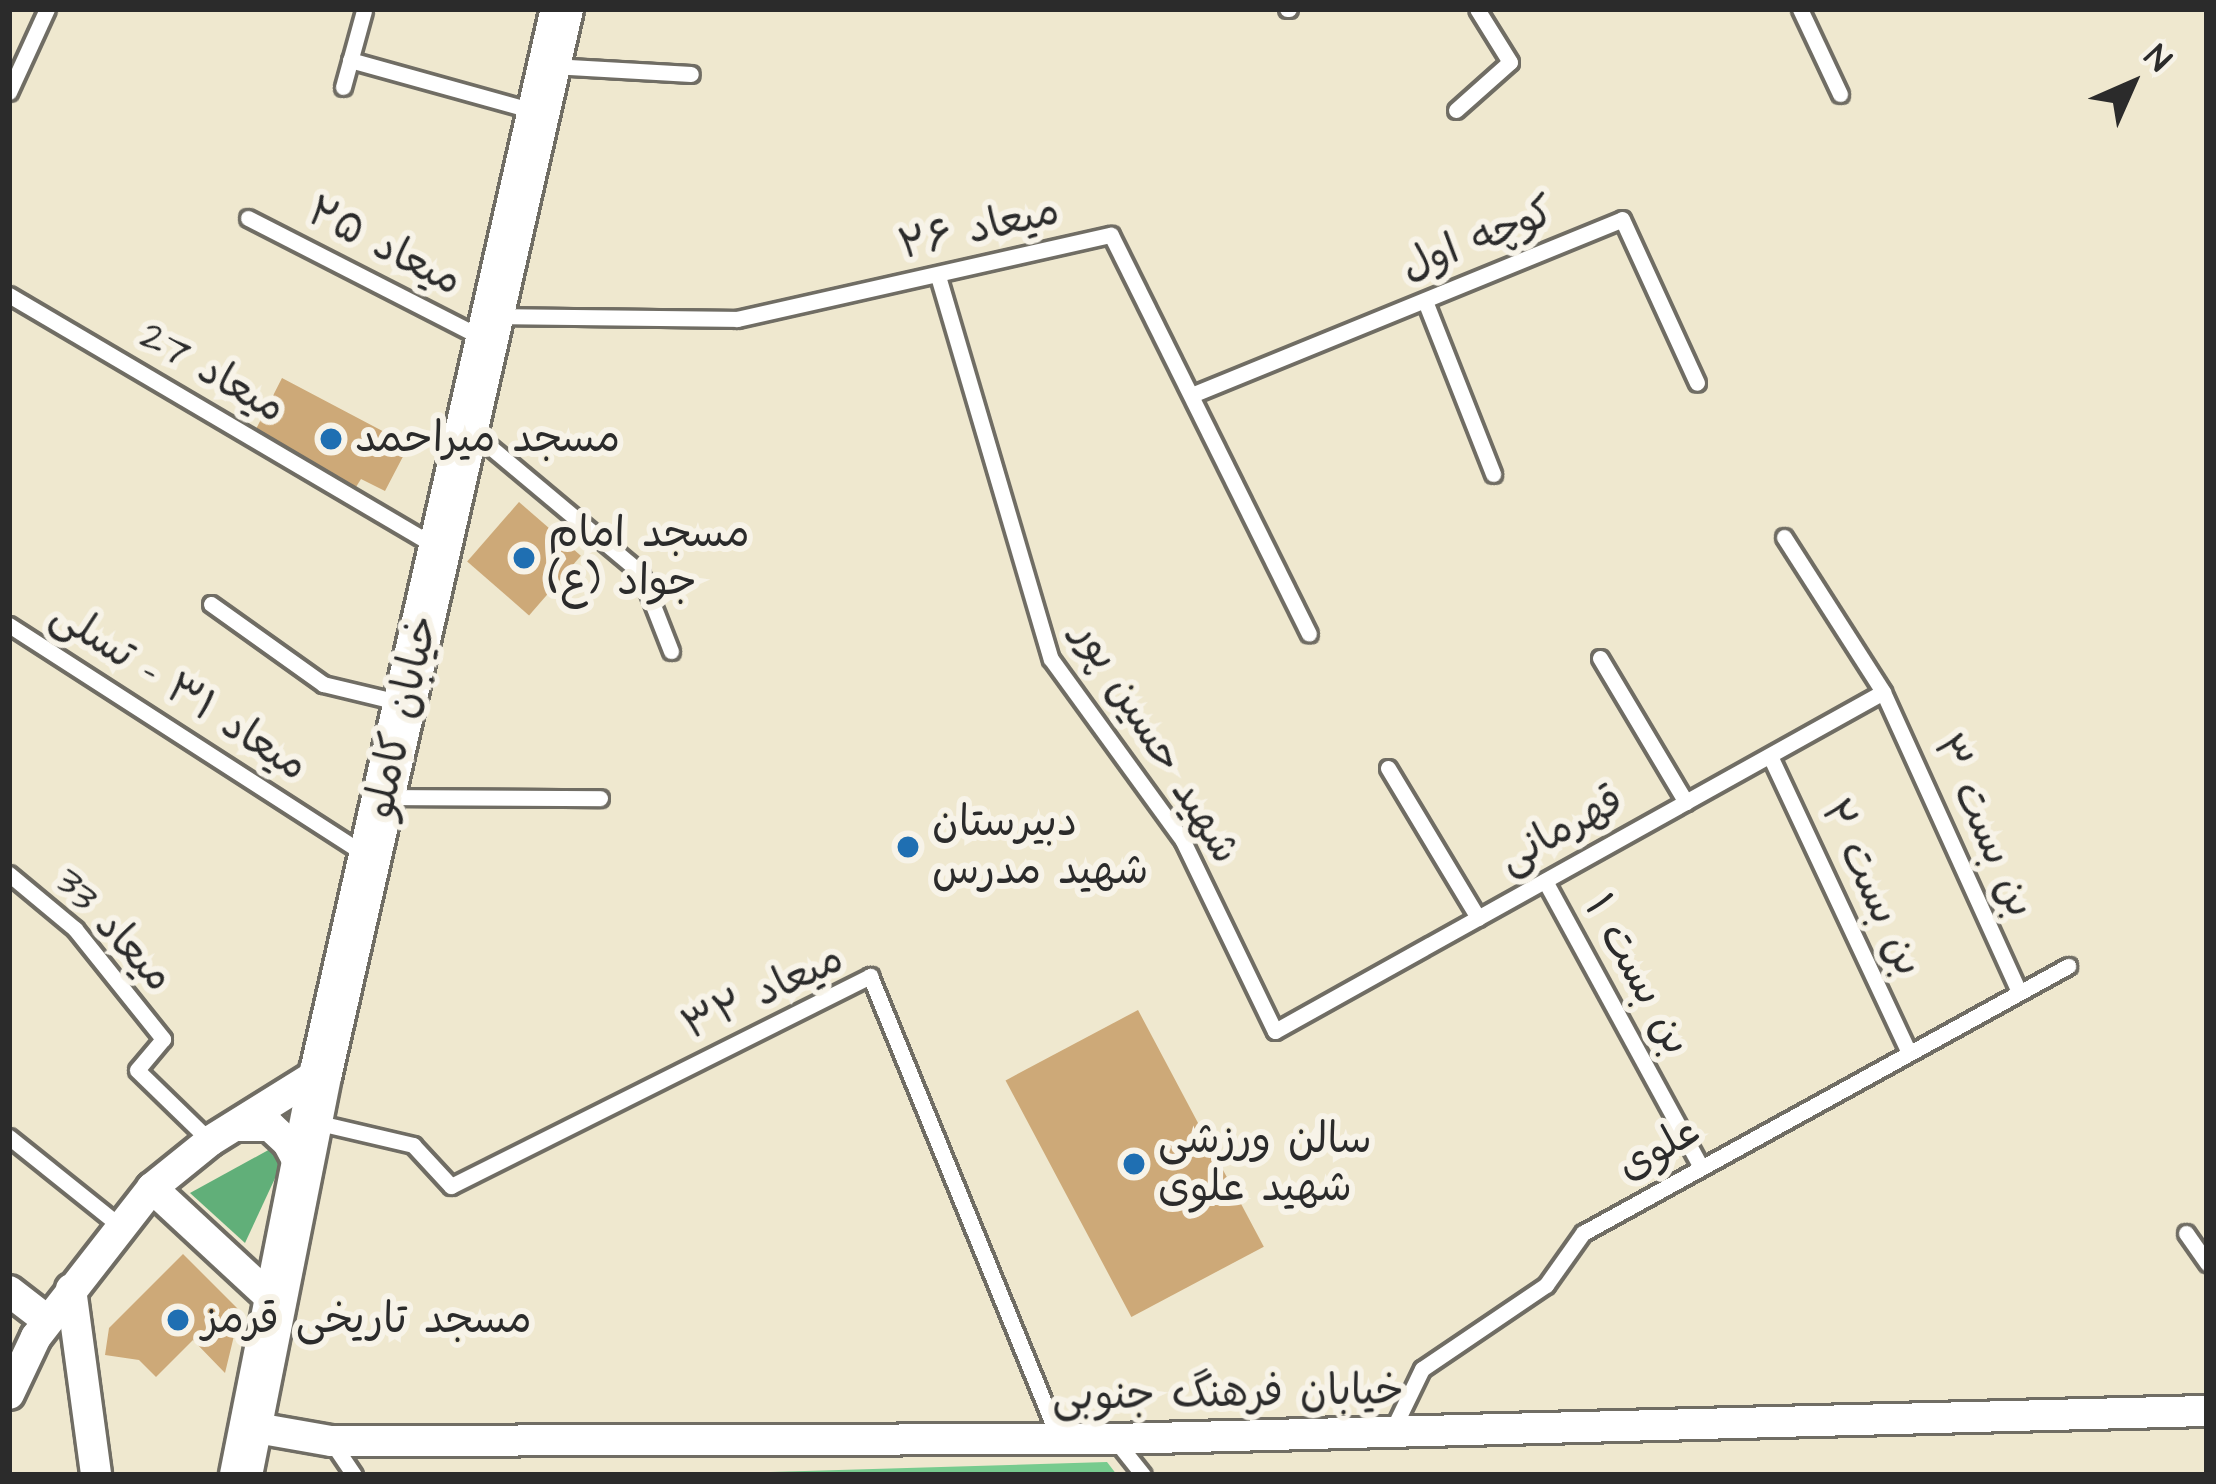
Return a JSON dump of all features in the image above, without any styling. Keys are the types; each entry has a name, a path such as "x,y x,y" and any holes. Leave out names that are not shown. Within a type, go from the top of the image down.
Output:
{"street":[{"name":"خیابان کاملو","path":"241,1475 321,1072 562,9"},
{"path":"9,1394 48,1321 152,1188 222,1133 321,1072"},
{"path":"222,1133 270,1126 288,1143 302,1169"},
{"path":"152,1188 276,1303"},
{"path":"71,1289 96,1475"},
{"path":"9,1292 48,1321"},
{"name":"خیابان فرهنگ جنوبی","path":"251,1427 331,1441 1114,1439 2207,1411"},
{"path":"208,1475 251,1427"}],"lane":[{"path":"9,92 47,9"},
{"path":"1456,110 1510,62 1477,9"},
{"path":"1800,9 1840,94"},
{"path":"343,87 364,11"},
{"path":"350,60 539,112"},
{"path":"550,66 691,74"},
{"name":"میعاد ۲۵","path":"248,218 490,328"},
{"name":"کوچه اول","path":"1194,394 1622,219 1697,383"},
{"name":"میعاد ۲۶","path":"490,328 736,319 1111,235 1309,633"},
{"name":"شهید حسین پور","path":"938,276 1051,659 1183,841 1275,1031"},
{"name":"میعاد 27","path":"9,295 440,549"},
{"path":"1425,301 1492,474"},
{"path":"467,428 640,572 671,652"},
{"name":"بن بست ۳","path":"1784,537 1883,692 2018,989"},
{"path":"211,604 323,684 405,704"},
{"name":"میعاد ۳۱ - تسلی","path":"9,625 370,857"},
{"path":"1600,658 1686,802"},
{"name":"قهرمانی","path":"1275,1031 1883,692"},
{"name":"بن بست ۲","path":"1770,756 1908,1050"},
{"path":"1388,768 1478,918"},
{"path":"384,796 600,798"},
{"name":"میعاد 33","path":"9,874 75,929 163,1039 137,1070 222,1133"},
{"name":"بن بست ۱","path":"1545,881 1701,1167"},
{"name":"علوی","path":"1391,1434 1422,1370 1546,1285 1583,1233 2018,989 2068,966"},
{"name":"میعاد ۳۲","path":"311,1121 413,1145 451,1186 870,976 1060,1439"},
{"path":"9,1137 119,1225"},
{"path":"2186,1233 2207,1263"},
{"path":"1114,1439 1143,1475"},
{"path":"331,1441 354,1475"}],"green space":[{"path":"272,1148 283,1161 245,1243 190,1193"},
{"path":"1107,1462 1117,1475 670,1475"}],"building":[{"name":"مسجد میراحمد","path":"282,378 409,445 385,491 361,479 356,487 254,433"},
{"name":"مسجد امام جواد (ع)","path":"519,502 581,556 529,615 467,562"},
{"name":"سالن ورزشی شهید علوی","path":"1138,1010 1264,1247 1131,1317 1006,1080"},
{"name":"مسجد تاریخی قرمز","path":"183,1254 240,1311 225,1373 193,1340 156,1377 139,1360 105,1355 109,1328"}],"place":[{"name":"مسجد میراحمد","path":"331,439"},
{"name":"مسجد امام جواد (ع)","path":"524,558"},
{"name":"دبیرستان شهید مدرس","path":"908,847"},
{"name":"سالن ورزشی شهید علوی","path":"1134,1164"},
{"name":"مسجد تاریخی قرمز","path":"178,1320"}]}
